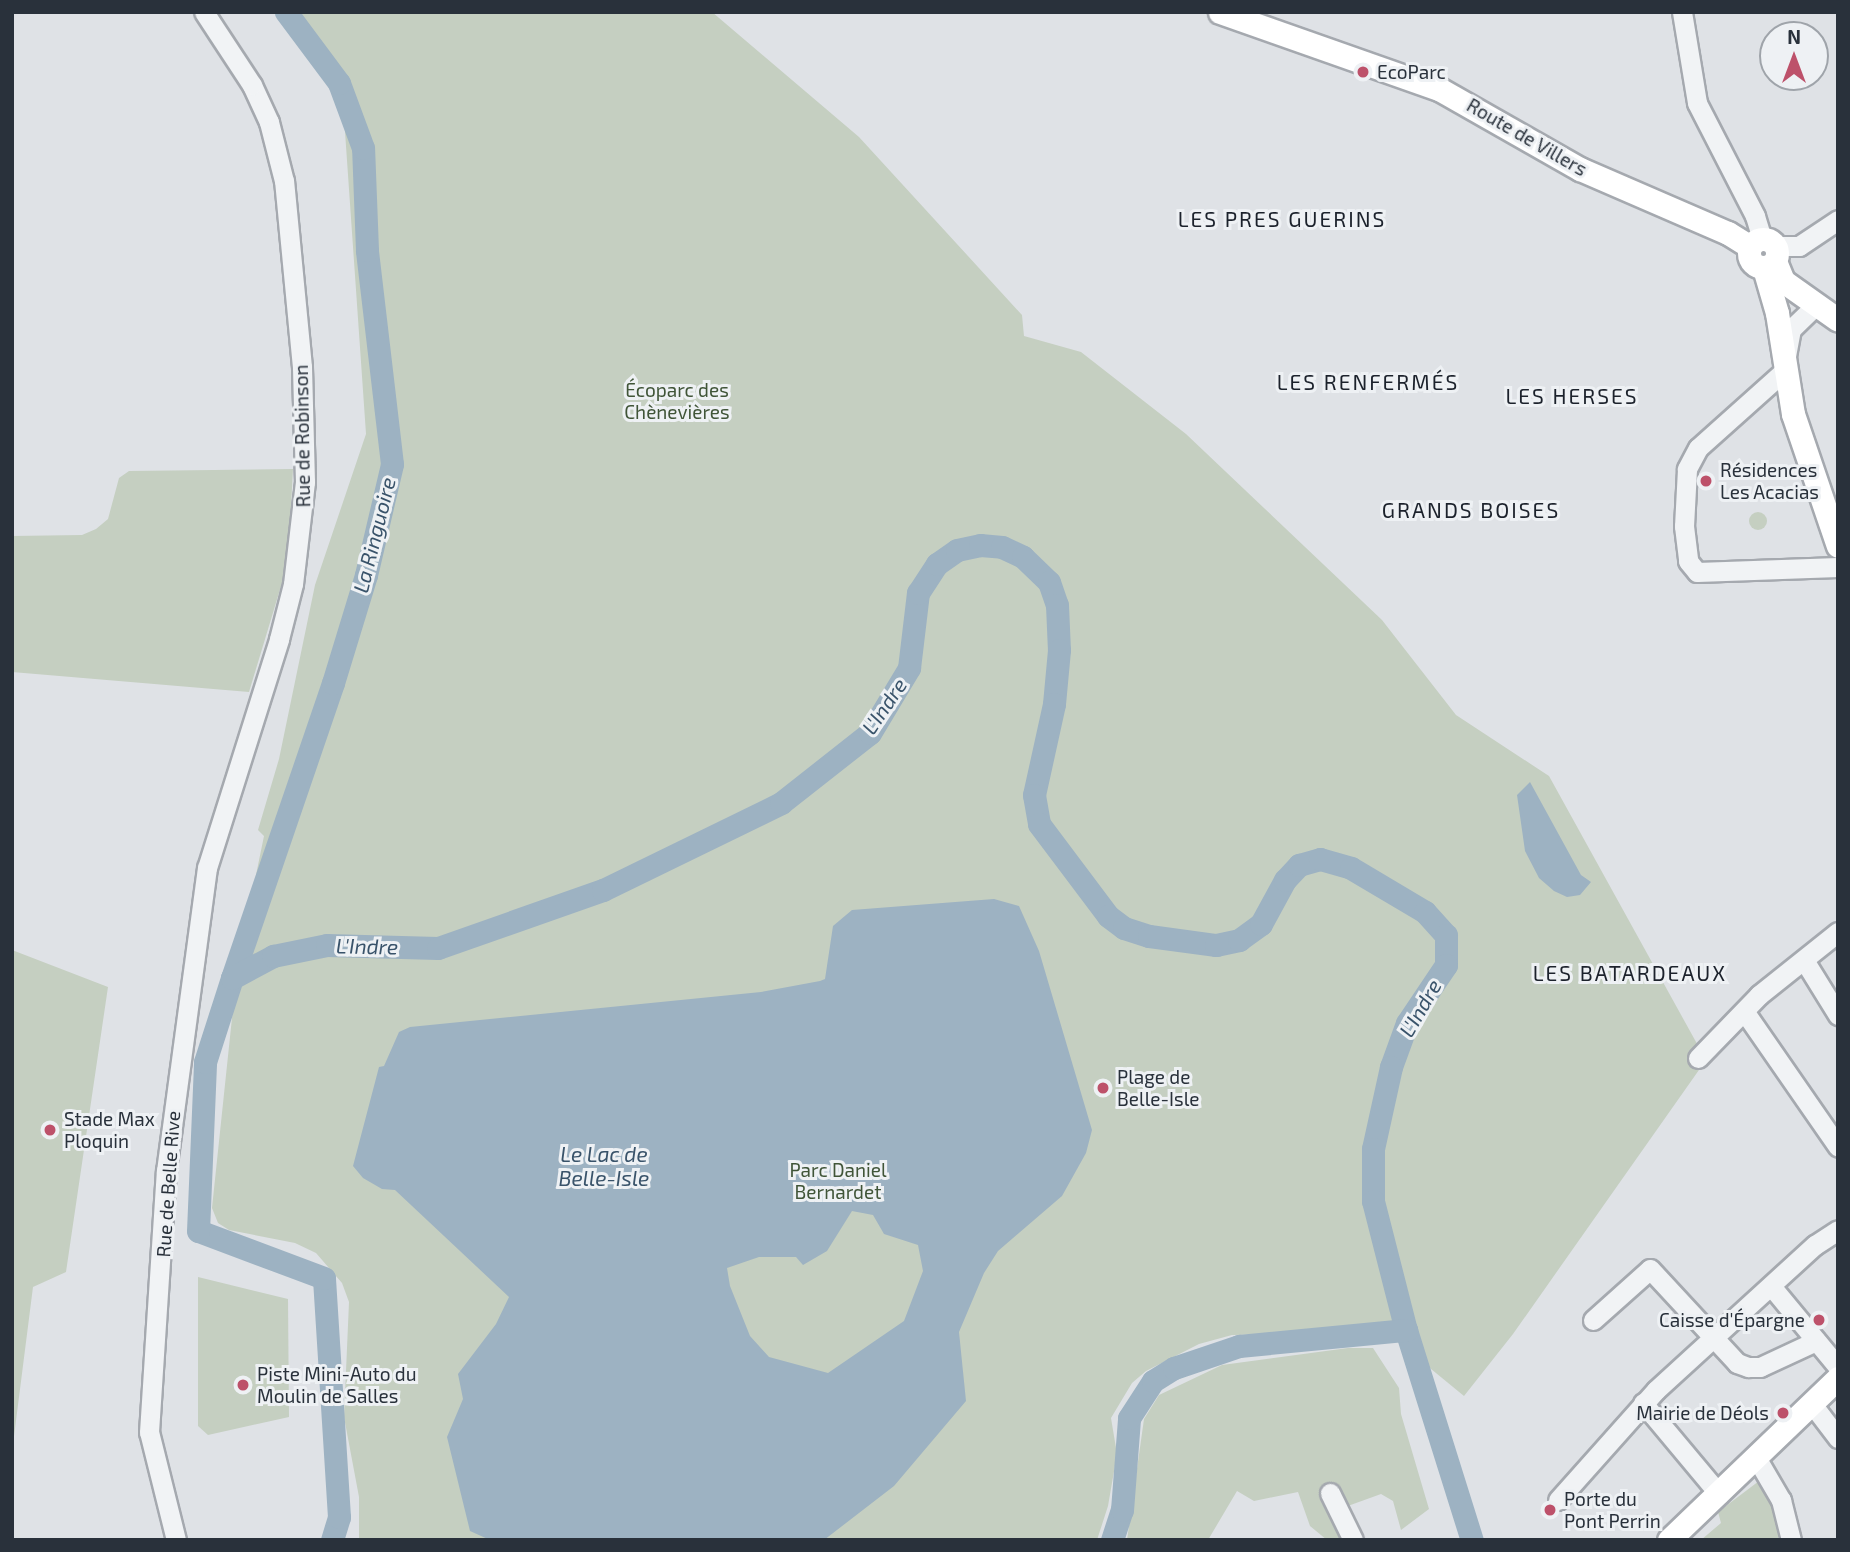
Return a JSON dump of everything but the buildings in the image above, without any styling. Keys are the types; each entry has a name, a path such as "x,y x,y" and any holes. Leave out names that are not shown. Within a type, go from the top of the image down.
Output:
{"main road":[{"name":"Route de Villers","path":"1220,12 1439,89 1580,169 1728,233 1765,252"},
{"path":"1765,252 1783,281 1838,320"},
{"path":"1765,252 1783,345 1783,372 1793,414 1838,546"},
{"path":"1669,1540 1757,1459 1838,1378"}],"street":[{"name":"Rue de Robinson","path":"204,12 253,85 269,122 284,181 302,367 305,482 293,584 279,639 206,868"},
{"path":"1682,12 1698,103 1755,216 1765,252 1799,246 1838,220"},
{"path":"1816,305 1791,329 1783,372 1698,448 1687,469 1688,561 1698,572 1838,567"},
{"name":"Rue de Belle Rive","path":"176,1540 149,1432 166,1171 206,868"},
{"path":"1698,1058 1744,1011 1838,932"},
{"path":"1804,960 1838,1015"},
{"path":"1744,1011 1838,1147"},
{"path":"1558,1500 1643,1403 1815,1245 1838,1230"},
{"path":"1594,1321 1650,1269 1737,1363 1760,1367 1816,1341"},
{"path":"1771,1286 1838,1367"},
{"path":"1643,1403 1719,1494"},
{"path":"1812,1404 1838,1438"},
{"path":"1757,1459 1781,1500 1791,1540"},
{"path":"1330,1493 1353,1540"}],"green space":[{"path":"300,12 712,12 859,137 1022,315 1024,336 1081,352 1186,434 1382,620 1456,715 1549,776 1706,1060 1513,1334 1464,1396 1375,1323 1332,1333 1232,1335 1199,1344 1146,1371 1132,1383 1111,1418 1117,1454 1108,1506 1097,1540 359,1540 359,1497 344,1417 349,1302 342,1283 316,1253 295,1243 229,1230 218,1223 212,1208 234,999 242,985 237,967 264,836 258,830 279,759 315,585 366,434 341,74"},
{"path":"293,469 288,563 249,692 12,672 12,536 82,535 96,529 108,519 119,478 129,471"},
{"path":"1754,512 1762,512 1767,521 1765,528 1754,530 1749,525 1749,517"},
{"name":"Stade Max Ploquin","path":"12,950 108,987 66,1272 33,1287 12,1452"},
{"name":"Piste Mini-Auto du Moulin de Salles","path":"198,1277 288,1299 289,1417 208,1435 198,1426"},
{"path":"1348,1348 1373,1348 1399,1388 1401,1414 1429,1509 1401,1530 1393,1501 1381,1494 1334,1511 1346,1540 1327,1540 1310,1526 1298,1492 1254,1501 1237,1491 1208,1540 1127,1540 1144,1419 1159,1395 1222,1365"},
{"path":"1759,1481 1774,1511 1779,1540 1701,1540 1721,1523 1718,1512"}],"water":[{"path":"1530,782 1581,875 1591,882 1580,895 1567,897 1554,891 1539,878 1525,851 1517,795"},
{"name":"Le Lac de Belle-Isle","path":"994,899 1019,906 1039,951 1092,1130 1086,1153 1062,1196 998,1251 984,1273 959,1332 966,1401 894,1486 824,1540 490,1540 470,1531 447,1437 463,1399 458,1374 496,1324 509,1297 395,1190 382,1189 363,1178 353,1166 379,1067 384,1066 399,1032 410,1027 761,992 820,981 825,979 833,926 852,910","holes":["852,1211 873,1215 884,1234 918,1245 923,1271 904,1321 828,1373 769,1357 750,1336 730,1286 727,1268 759,1257 796,1257 803,1265 827,1251"]}],"waterway":[{"name":"La Ringuoire","path":"232,978 333,683 366,575 392,464 367,250 363,148 339,83 286,12"},
{"name":"L'Indre","path":"332,1540 339,1517 324,1278 198,1231 205,1062 232,978 273,956 327,945 438,948 603,890 781,803 870,733 909,668 918,593 937,564 957,550 980,545 1002,547 1023,557 1049,582 1057,605 1059,650 1054,704 1034,795 1039,824 1108,916 1124,928 1149,936 1216,945 1239,940 1261,924 1285,880 1299,865 1320,859 1351,868 1425,912 1446,935 1446,965 1407,1023 1391,1067 1373,1149 1373,1201 1406,1330 1472,1540"},
{"name":"L'Indre","path":"1112,1540 1122,1510 1129,1418 1153,1381 1174,1368 1239,1346 1406,1330"}],"place":[{"name":"EcoParc","path":"1363,72"},
{"name":"Résidences Les Acacias","path":"1706,481"},
{"name":"Plage de Belle-Isle","path":"1103,1088"},
{"name":"Stade Max Ploquin","path":"50,1130"},
{"name":"Caisse d'Épargne","path":"1819,1320"},
{"name":"Piste Mini-Auto du Moulin de Salles","path":"243,1385"},
{"name":"Mairie de Déols","path":"1783,1413"},
{"name":"Porte du Pont Perrin","path":"1550,1510"}],"district":[{"name":"LES PRES GUERINS","path":"1282,219"},
{"name":"LES RENFERMÉS","path":"1368,382"},
{"name":"LES HERSES","path":"1572,396"},
{"name":"GRANDS BOISES","path":"1471,510"},
{"name":"LES BATARDEAUX","path":"1630,973"}],"park label":[{"name":"Écoparc des Chènevières","path":"677,401"},
{"name":"Parc Daniel Bernardet","path":"838,1181"}]}
